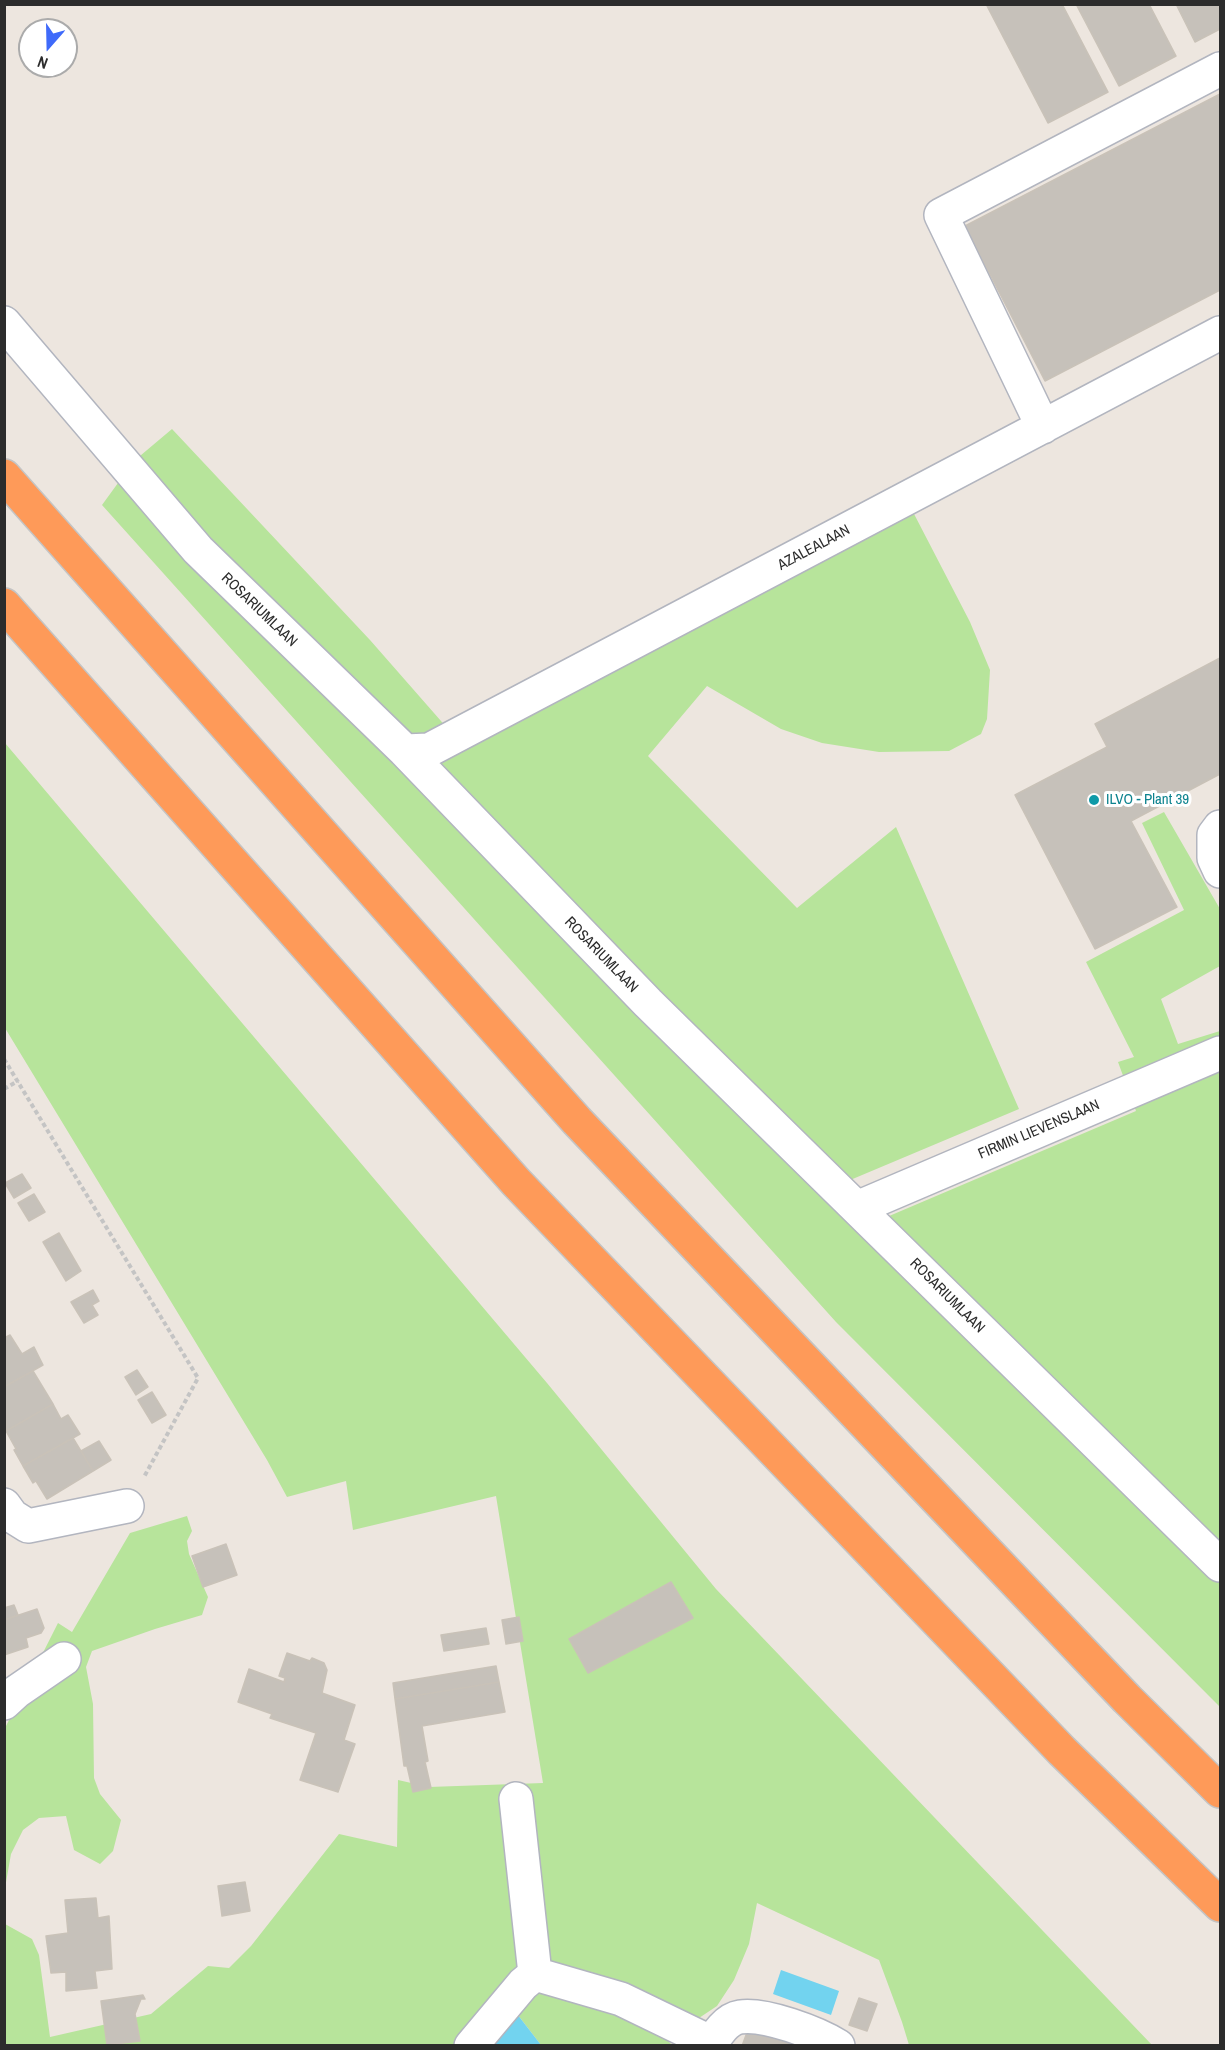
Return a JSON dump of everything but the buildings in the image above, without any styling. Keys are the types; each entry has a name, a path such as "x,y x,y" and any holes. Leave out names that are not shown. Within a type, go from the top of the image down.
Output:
{"highway":[{"path":"4,476 577,1121 1127,1699 1221,1791"},
{"path":"4,605 516,1182 1062,1751 1221,1905"}],"street":[{"path":"1043,427 941,215 1221,69"},
{"name":"ROSARIUMLAAN","path":"4,323 198,550 405,751 648,1003 1221,1565"},
{"name":"AZALEALAAN","path":"405,751 429,750 1221,333"},
{"path":"1221,827 1214,835 1214,858 1221,871"},
{"name":"FIRMIN LIEVENSLAAN","path":"857,1208 1221,1053"},
{"path":"4,1505 12,1516 28,1526 127,1506"},
{"path":"4,1703 64,1659"},
{"path":"516,1799 536,1974"},
{"path":"471,2046 523,1984 536,1974"},
{"path":"536,1974 621,1999 712,2044 726,2024 738,2017 768,2018 829,2040 838,2046"}],"path":[{"path":"4,1059 198,1378 127,1506"},
{"path":"4,1089 18,1081"}],"green space":[{"path":"172,429 370,640 448,729 913,512 970,622 990,670 987,719 981,734 949,751 879,752 822,743 781,729 707,686 648,756 797,908 896,827 1019,1109 836,1186 868,1225 1136,1111 1118,1062 1134,1057 1086,962 1184,910 1142,823 1164,812 1220,909 1220,966 1161,999 1178,1044 1220,1031 1220,1707 836,1322 102,505 134,461"},
{"path":"5,743 547,1383 716,1589 1152,2045 909,2045 879,1960 757,1903 749,1944 734,1980 717,2006 687,2026 651,2024 672,2045 541,2045 504,1997 473,2045 5,2045 5,1924 32,1939 39,1955 50,2037 151,2014 208,1966 229,1968 251,1946 339,1834 397,1847 398,1780 429,1787 543,1783 496,1496 353,1530 346,1481 287,1497 267,1460 5,1028"},
{"path":"187,1516 192,1531 187,1541 189,1554 208,1597 202,1615 92,1651 86,1667 93,1704 94,1778 100,1794 121,1820 113,1851 100,1864 74,1850 66,1816 39,1818 23,1830 11,1854 5,1888 5,1728 58,1623 72,1632 130,1533"}],"water":[{"path":"781,1970 839,1991 831,2015 773,1994"},
{"path":"504,1997 541,2045 473,2045"}],"place":[{"name":"ILVO - Plant 39","path":"1094,800"}]}
